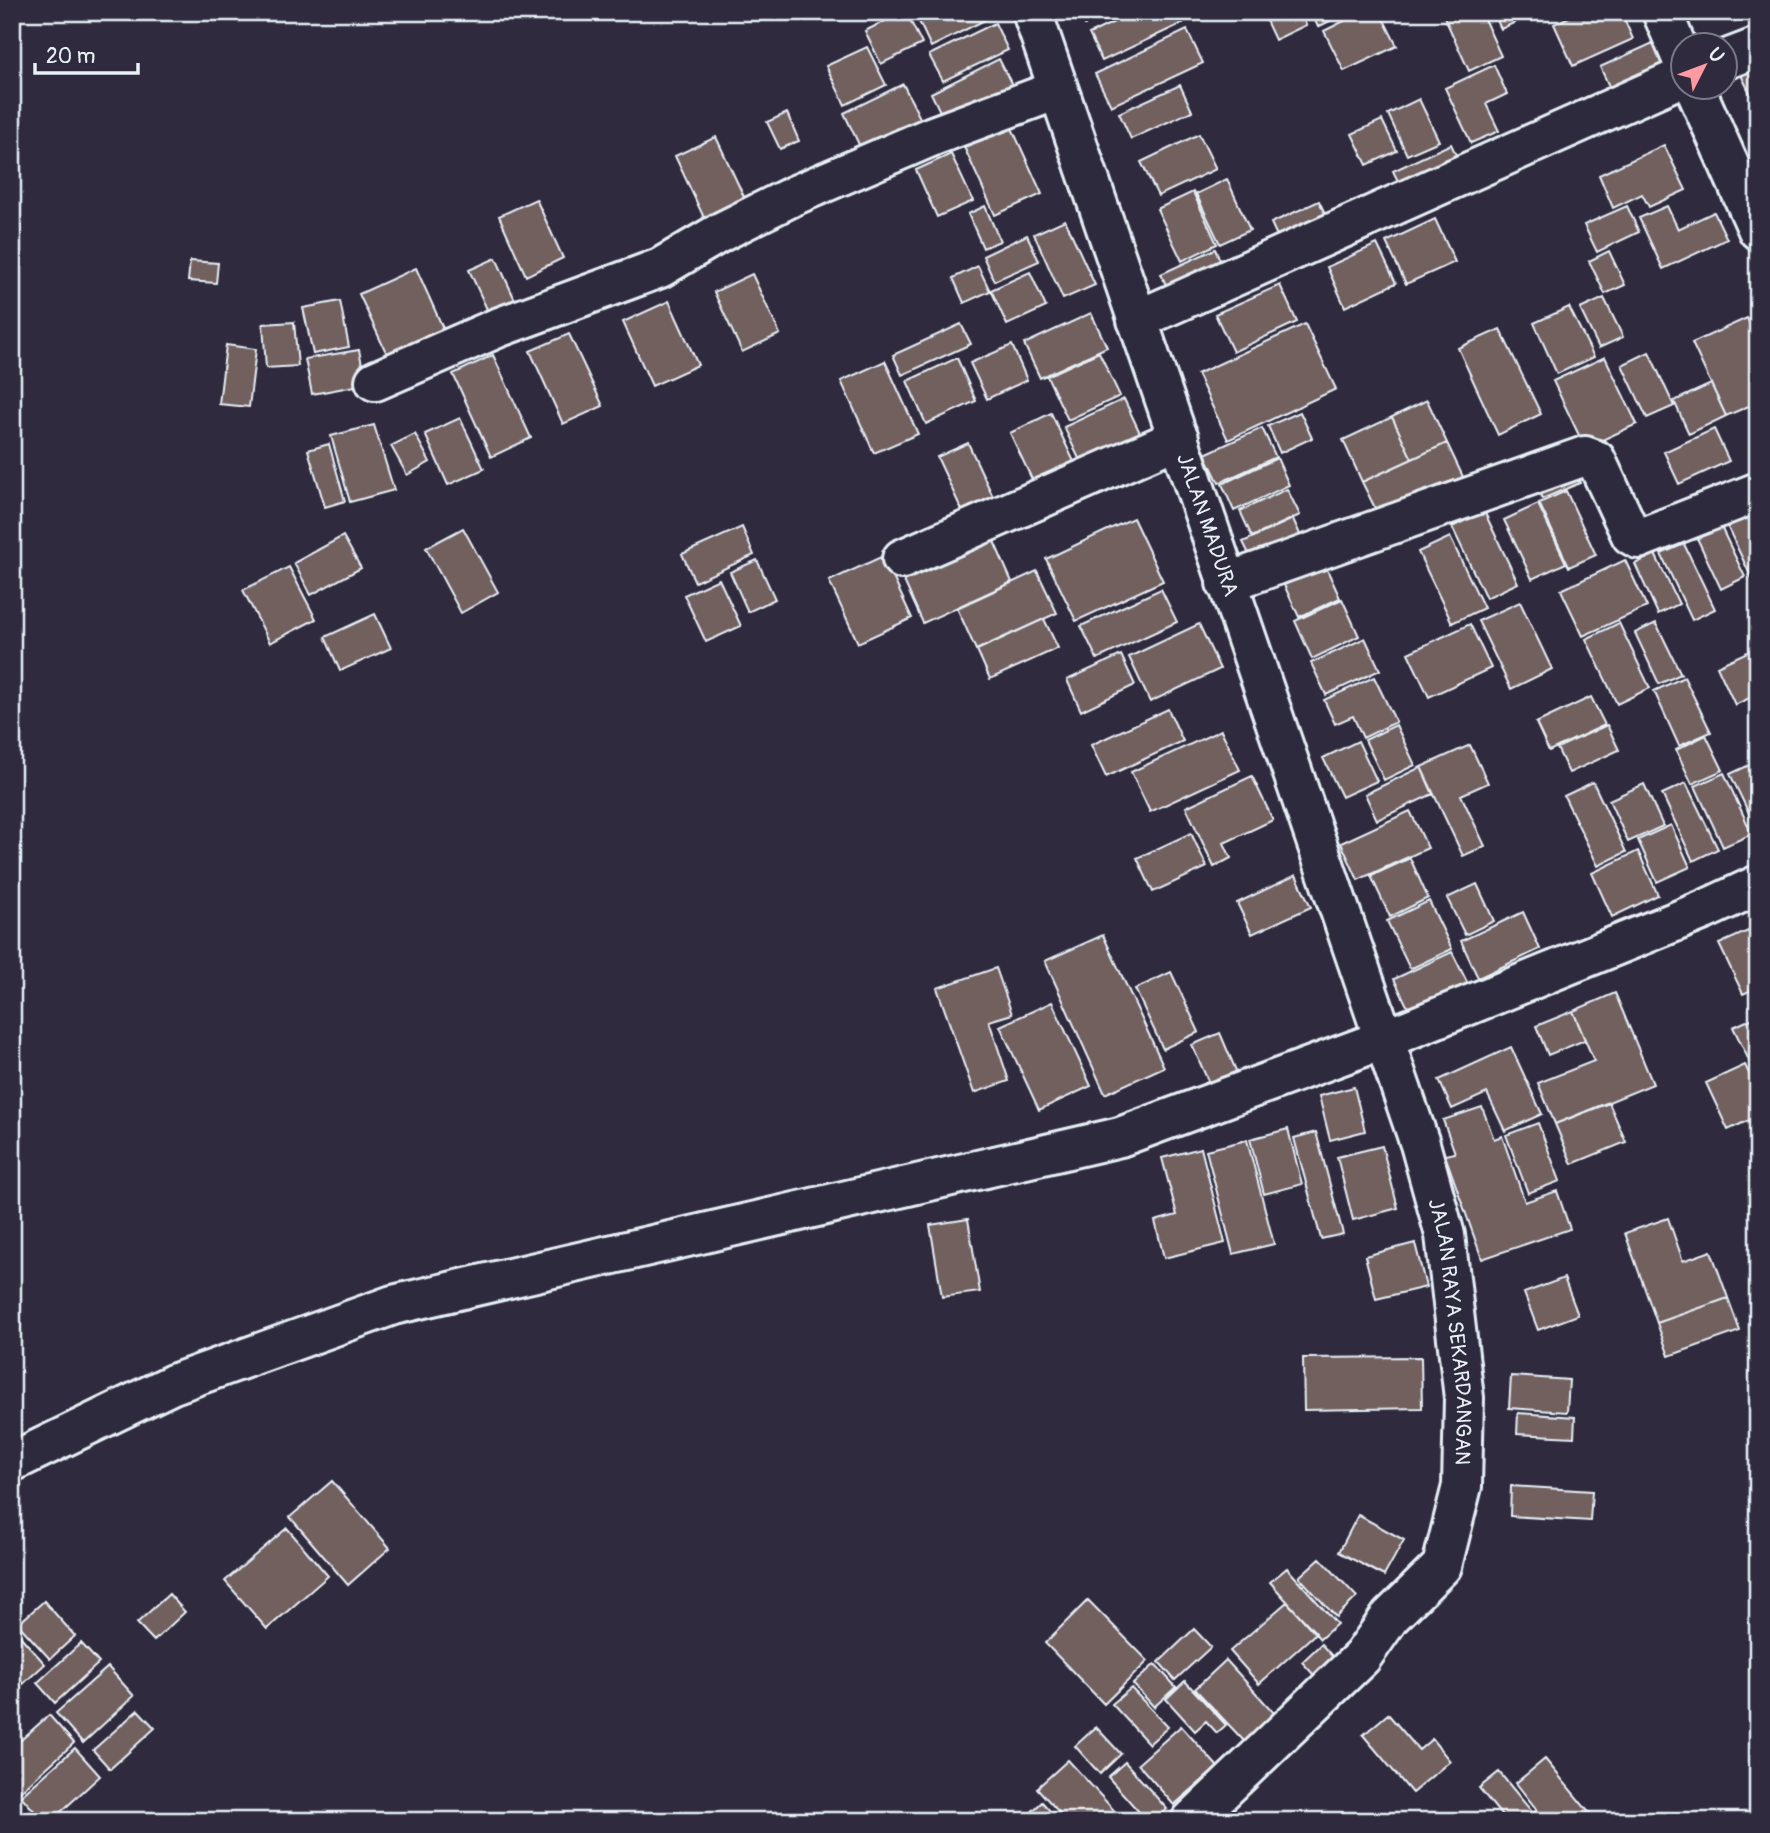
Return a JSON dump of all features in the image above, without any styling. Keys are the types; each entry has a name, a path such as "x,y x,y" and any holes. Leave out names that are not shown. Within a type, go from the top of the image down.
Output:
{"street":[{"name":"JALAN MADURA","path":"1032,12 1179,438 1226,583 1385,1039"},
{"path":"1662,12 1671,32"},
{"path":"1738,55 1758,47"},
{"path":"1137,320 1668,84"},
{"path":"375,381 498,328 660,268 721,232 795,195 933,136 1057,90"},
{"path":"1701,102 1758,230"},
{"path":"902,559 1179,438"},
{"path":"1226,583 1585,456 1596,460 1631,535 1638,539 1758,492"},
{"path":"12,1462 173,1384 393,1306 1120,1137 1385,1039 1704,910 1758,885"},
{"name":"JALAN RAYA SEKARDANGAN","path":"1191,1821 1362,1657 1390,1617 1442,1566 1462,1486 1464,1398 1445,1235 1420,1144 1385,1039"}],"building":[{"path":"906,12 922,44 881,64 865,31"},
{"path":"994,12 995,15 931,47 915,13"},
{"path":"1079,12 1111,12 1085,25"},
{"path":"1135,12 1178,12 1183,23 1102,61 1089,34"},
{"path":"1262,12 1300,12 1306,25 1275,40"},
{"path":"1311,12 1348,12 1318,27"},
{"path":"1362,12 1380,12 1397,46 1344,71 1324,31"},
{"path":"1442,12 1481,12 1501,56 1469,71"},
{"path":"1493,12 1530,12 1531,15 1501,29"},
{"path":"1580,12 1591,12 1593,17 1603,12 1621,12 1633,39 1573,66 1554,24"},
{"path":"995,23 1008,50 943,81 929,55"},
{"path":"1187,30 1203,63 1111,106 1095,74"},
{"path":"1653,43 1667,72 1614,97 1600,67"},
{"path":"867,47 886,85 845,105 826,66"},
{"path":"999,59 1016,93 947,126 931,93"},
{"path":"1758,64 1758,109 1740,73"},
{"path":"1494,65 1507,94 1486,104 1499,131 1471,143 1445,88"},
{"path":"903,84 922,122 862,151 844,113"},
{"path":"1180,85 1192,111 1131,139 1119,113"},
{"path":"1419,99 1439,141 1407,155 1388,114"},
{"path":"787,113 799,141 780,149 767,122"},
{"path":"1382,120 1397,151 1367,165 1352,134"},
{"path":"1011,126 1042,194 995,215 964,147"},
{"path":"1199,134 1216,169 1158,196 1141,162"},
{"path":"716,137 746,201 705,220 675,156"},
{"path":"1451,144 1463,170 1406,197 1393,171"},
{"path":"1664,145 1686,190 1649,207 1642,194 1613,208 1599,175"},
{"path":"951,154 973,201 937,217 916,170"},
{"path":"1758,159 1758,180 1753,182 1745,165"},
{"path":"1227,179 1250,230 1220,244 1196,194"},
{"path":"1193,192 1217,244 1182,261 1157,209"},
{"path":"536,199 563,258 526,276 499,216"},
{"path":"1319,201 1331,226 1283,249 1271,223"},
{"path":"985,206 1000,241 983,248 968,214"},
{"path":"1627,206 1639,232 1597,252 1584,225"},
{"path":"1667,206 1678,229 1714,212 1727,239 1663,269 1639,218"},
{"path":"1435,219 1455,262 1406,284 1386,242"},
{"path":"1065,220 1095,285 1063,299 1034,234"},
{"path":"1027,235 1039,261 994,281 983,256"},
{"path":"1377,244 1396,283 1345,307 1327,267"},
{"path":"1215,249 1227,275 1173,301 1161,274"},
{"path":"1609,251 1625,285 1605,294 1589,261"},
{"path":"496,258 517,304 490,316 469,270"},
{"path":"190,261 218,263 216,283 188,281"},
{"path":"978,266 990,291 964,303 953,278"},
{"path":"416,268 447,337 391,363 359,294"},
{"path":"1030,272 1046,307 1007,325 991,290"},
{"path":"752,274 780,334 742,352 714,292"},
{"path":"1280,285 1297,322 1233,352 1215,314"},
{"path":"1604,298 1623,337 1599,348 1580,309"},
{"path":"340,301 349,347 313,354 303,308"},
{"path":"669,301 698,365 652,386 623,322"},
{"path":"1569,307 1594,357 1557,374 1534,323"},
{"path":"1091,313 1107,347 1040,378 1024,344"},
{"path":"1747,318 1758,341 1758,402 1726,416 1692,343"},
{"path":"294,322 298,366 266,368 263,324"},
{"path":"961,324 971,344 902,375 893,355"},
{"path":"1305,324 1336,389 1228,440 1197,374"},
{"path":"1500,329 1541,414 1498,435 1458,348"},
{"path":"569,334 603,406 563,424 530,351"},
{"path":"226,345 256,349 249,407 219,404"},
{"path":"1012,345 1027,380 987,399 970,363"},
{"path":"359,350 366,384 312,394 305,359"},
{"path":"1099,352 1120,396 1068,420 1047,376"},
{"path":"1649,352 1674,406 1647,418 1622,365"},
{"path":"493,355 531,438 491,457 453,374"},
{"path":"1605,357 1637,424 1585,448 1553,381"},
{"path":"957,358 976,401 926,424 907,381"},
{"path":"885,361 918,434 874,453 841,381"},
{"path":"1711,384 1726,416 1689,434 1674,401"},
{"path":"1124,399 1141,435 1081,463 1064,427"},
{"path":"1427,400 1447,443 1412,459 1392,417"},
{"path":"1300,412 1312,438 1280,453 1268,426"},
{"path":"1051,413 1077,468 1036,488 1010,433"},
{"path":"1392,417 1412,459 1362,482 1343,440"},
{"path":"460,418 484,469 448,485 425,434"},
{"path":"374,425 394,490 350,502 331,436"},
{"path":"1262,428 1276,457 1219,483 1205,454"},
{"path":"1714,429 1729,461 1679,484 1664,452"},
{"path":"415,434 430,462 407,475 391,446"},
{"path":"968,443 996,503 965,517 937,457"},
{"path":"1447,443 1464,479 1380,518 1362,482"},
{"path":"329,444 345,501 325,507 308,450"},
{"path":"1277,458 1289,485 1234,511 1222,484"},
{"path":"1572,465 1580,483 1542,499 1534,480"},
{"path":"1287,489 1300,515 1252,537 1240,511"},
{"path":"1566,491 1596,555 1569,567 1539,503"},
{"path":"1538,504 1566,563 1532,579 1504,520"},
{"path":"1484,511 1518,583 1486,598 1452,527"},
{"path":"1755,513 1758,520 1758,583 1755,585 1727,526"},
{"path":"1133,518 1163,581 1076,621 1046,559"},
{"path":"1293,519 1304,543 1255,566 1243,542"},
{"path":"1720,525 1745,577 1721,589 1696,536"},
{"path":"742,527 754,555 695,582 682,554"},
{"path":"463,528 498,592 461,613 426,548"},
{"path":"343,536 361,568 311,595 294,563"},
{"path":"1450,537 1484,608 1452,623 1418,552"},
{"path":"993,539 1012,582 923,623 904,581"},
{"path":"1684,544 1715,609 1692,620 1661,554"},
{"path":"1655,554 1679,604 1658,614 1635,564"},
{"path":"883,556 912,618 858,643 829,581"},
{"path":"757,560 775,599 748,612 730,572"},
{"path":"1625,560 1647,607 1583,636 1561,590"},
{"path":"1325,565 1340,598 1299,617 1284,585"},
{"path":"289,567 316,619 270,643 243,590"},
{"path":"1037,571 1057,613 976,650 957,608"},
{"path":"719,579 741,626 706,642 684,595"},
{"path":"1161,589 1177,622 1097,659 1081,626"},
{"path":"1342,599 1359,636 1312,659 1295,621"},
{"path":"1520,602 1552,669 1511,689 1478,621"},
{"path":"375,614 391,648 340,671 325,637"},
{"path":"1044,619 1058,648 990,679 977,650"},
{"path":"1619,623 1650,688 1617,704 1586,639"},
{"path":"1656,623 1681,674 1659,684 1635,633"},
{"path":"1199,624 1220,669 1150,702 1129,657"},
{"path":"1470,624 1491,668 1429,697 1408,653"},
{"path":"1365,638 1380,670 1326,695 1311,663"},
{"path":"1758,647 1758,694 1735,705 1717,666"},
{"path":"1121,655 1135,685 1081,711 1067,680"},
{"path":"1374,677 1396,722 1363,738 1353,716 1335,724 1324,700"},
{"path":"1684,677 1711,732 1679,746 1654,691"},
{"path":"1591,697 1605,725 1549,751 1536,723"},
{"path":"1168,709 1183,741 1106,777 1091,745"},
{"path":"1396,725 1415,765 1384,780 1365,740"},
{"path":"1607,725 1619,750 1569,773 1557,748"},
{"path":"1221,730 1240,770 1150,812 1131,772"},
{"path":"1706,735 1723,770 1692,784 1676,750"},
{"path":"1358,741 1377,781 1342,797 1323,758"},
{"path":"1470,745 1488,783 1461,795 1485,846 1463,856 1421,767"},
{"path":"1758,761 1758,829 1757,830 1730,774"},
{"path":"1421,767 1433,794 1377,820 1365,794"},
{"path":"1724,773 1752,834 1723,847 1695,786"},
{"path":"1252,776 1273,820 1224,843 1231,858 1214,867 1186,807"},
{"path":"1593,782 1626,852 1598,866 1564,796"},
{"path":"1686,783 1718,849 1693,861 1662,794"},
{"path":"1644,784 1663,826 1628,842 1609,800"},
{"path":"1410,811 1428,848 1358,880 1341,843"},
{"path":"1671,825 1690,867 1657,882 1638,840"},
{"path":"1191,833 1207,867 1153,892 1137,858"},
{"path":"1638,851 1658,895 1612,917 1592,873"},
{"path":"1410,858 1428,898 1390,917 1371,876"},
{"path":"1296,875 1311,907 1252,934 1237,903"},
{"path":"1477,884 1494,921 1465,935 1447,898"},
{"path":"1429,901 1452,949 1410,969 1387,921"},
{"path":"1523,912 1540,949 1478,978 1461,941"},
{"path":"1748,931 1758,952 1758,987 1743,994 1719,944"},
{"path":"1103,935 1164,1067 1105,1094 1045,961"},
{"path":"1452,952 1470,988 1412,1016 1394,979"},
{"path":"996,968 1012,1014 989,1021 1009,1081 974,1093 937,988"},
{"path":"1171,972 1199,1032 1163,1049 1135,989"},
{"path":"1615,993 1653,1084 1555,1124 1538,1083 1594,1061 1573,1011"},
{"path":"1052,1002 1091,1086 1039,1110 1000,1026"},
{"path":"1573,1011 1585,1040 1548,1055 1536,1026"},
{"path":"1758,1016 1758,1079 1733,1027"},
{"path":"1220,1033 1240,1080 1213,1092 1192,1045"},
{"path":"1511,1047 1542,1114 1505,1131 1487,1093 1452,1109 1439,1080"},
{"path":"1745,1065 1758,1092 1758,1116 1728,1130 1706,1083"},
{"path":"1354,1087 1365,1131 1330,1140 1319,1096"},
{"path":"1609,1103 1626,1142 1572,1164 1555,1124"},
{"path":"1482,1107 1494,1139 1502,1136 1525,1202 1557,1191 1570,1229 1482,1259 1445,1155 1455,1153 1443,1120"},
{"path":"1538,1123 1560,1181 1528,1193 1506,1135"},
{"path":"1288,1129 1302,1184 1264,1194 1250,1139"},
{"path":"1316,1132 1343,1234 1321,1239 1294,1138"},
{"path":"1247,1140 1274,1244 1233,1254 1206,1150"},
{"path":"1382,1146 1398,1208 1353,1220 1337,1157"},
{"path":"1201,1148 1225,1243 1164,1258 1155,1221 1177,1215 1162,1158"},
{"path":"1668,1218 1683,1261 1711,1251 1728,1298 1657,1323 1625,1233"},
{"path":"968,1219 980,1292 942,1297 930,1225"},
{"path":"1415,1243 1426,1287 1376,1299 1365,1256"},
{"path":"1564,1278 1578,1315 1538,1330 1524,1293"},
{"path":"1728,1298 1740,1331 1669,1356 1657,1323"},
{"path":"1421,1357 1422,1408 1304,1410 1303,1358"},
{"path":"1511,1376 1569,1380 1567,1412 1509,1408"},
{"path":"1518,1413 1575,1417 1574,1437 1517,1434"},
{"path":"332,1481 390,1548 348,1585 290,1517"},
{"path":"1511,1486 1592,1491 1590,1521 1510,1516"},
{"path":"1358,1515 1404,1540 1384,1576 1339,1552"},
{"path":"287,1528 328,1576 267,1629 225,1581"},
{"path":"1320,1558 1357,1597 1336,1617 1299,1577"},
{"path":"1287,1568 1337,1624 1320,1639 1270,1582"},
{"path":"169,1594 185,1612 154,1641 137,1623"},
{"path":"1088,1600 1148,1661 1104,1704 1045,1643"},
{"path":"44,1601 75,1636 50,1659 18,1624"},
{"path":"1287,1602 1316,1633 1259,1684 1230,1651"},
{"path":"12,1627 45,1664 23,1684 12,1672"},
{"path":"1194,1629 1211,1647 1175,1680 1159,1662"},
{"path":"81,1643 99,1663 55,1703 37,1683"},
{"path":"1321,1644 1342,1667 1323,1685 1302,1662"},
{"path":"1226,1660 1275,1714 1245,1742 1195,1689"},
{"path":"1155,1664 1176,1687 1154,1707 1133,1684"},
{"path":"108,1667 134,1696 83,1743 56,1713"},
{"path":"1185,1681 1226,1725 1217,1733 1206,1721 1195,1731 1166,1699"},
{"path":"1131,1688 1168,1727 1149,1744 1112,1704"},
{"path":"138,1710 155,1728 110,1769 93,1750"},
{"path":"1388,1714 1419,1750 1432,1739 1450,1761 1412,1793 1363,1735"},
{"path":"49,1715 74,1743 12,1799 12,1748"},
{"path":"1181,1726 1218,1767 1174,1805 1138,1764"},
{"path":"1096,1727 1121,1754 1100,1774 1075,1746"},
{"path":"75,1748 100,1776 51,1821 43,1821 21,1796"},
{"path":"1545,1759 1596,1821 1523,1821 1537,1810 1516,1783"},
{"path":"1068,1760 1122,1819 1067,1821 1037,1788"},
{"path":"1125,1762 1167,1809 1155,1821 1147,1821 1108,1777"},
{"path":"1499,1772 1533,1813 1523,1821 1506,1821 1479,1788"},
{"path":"1042,1802 1059,1821 1022,1821"}]}
